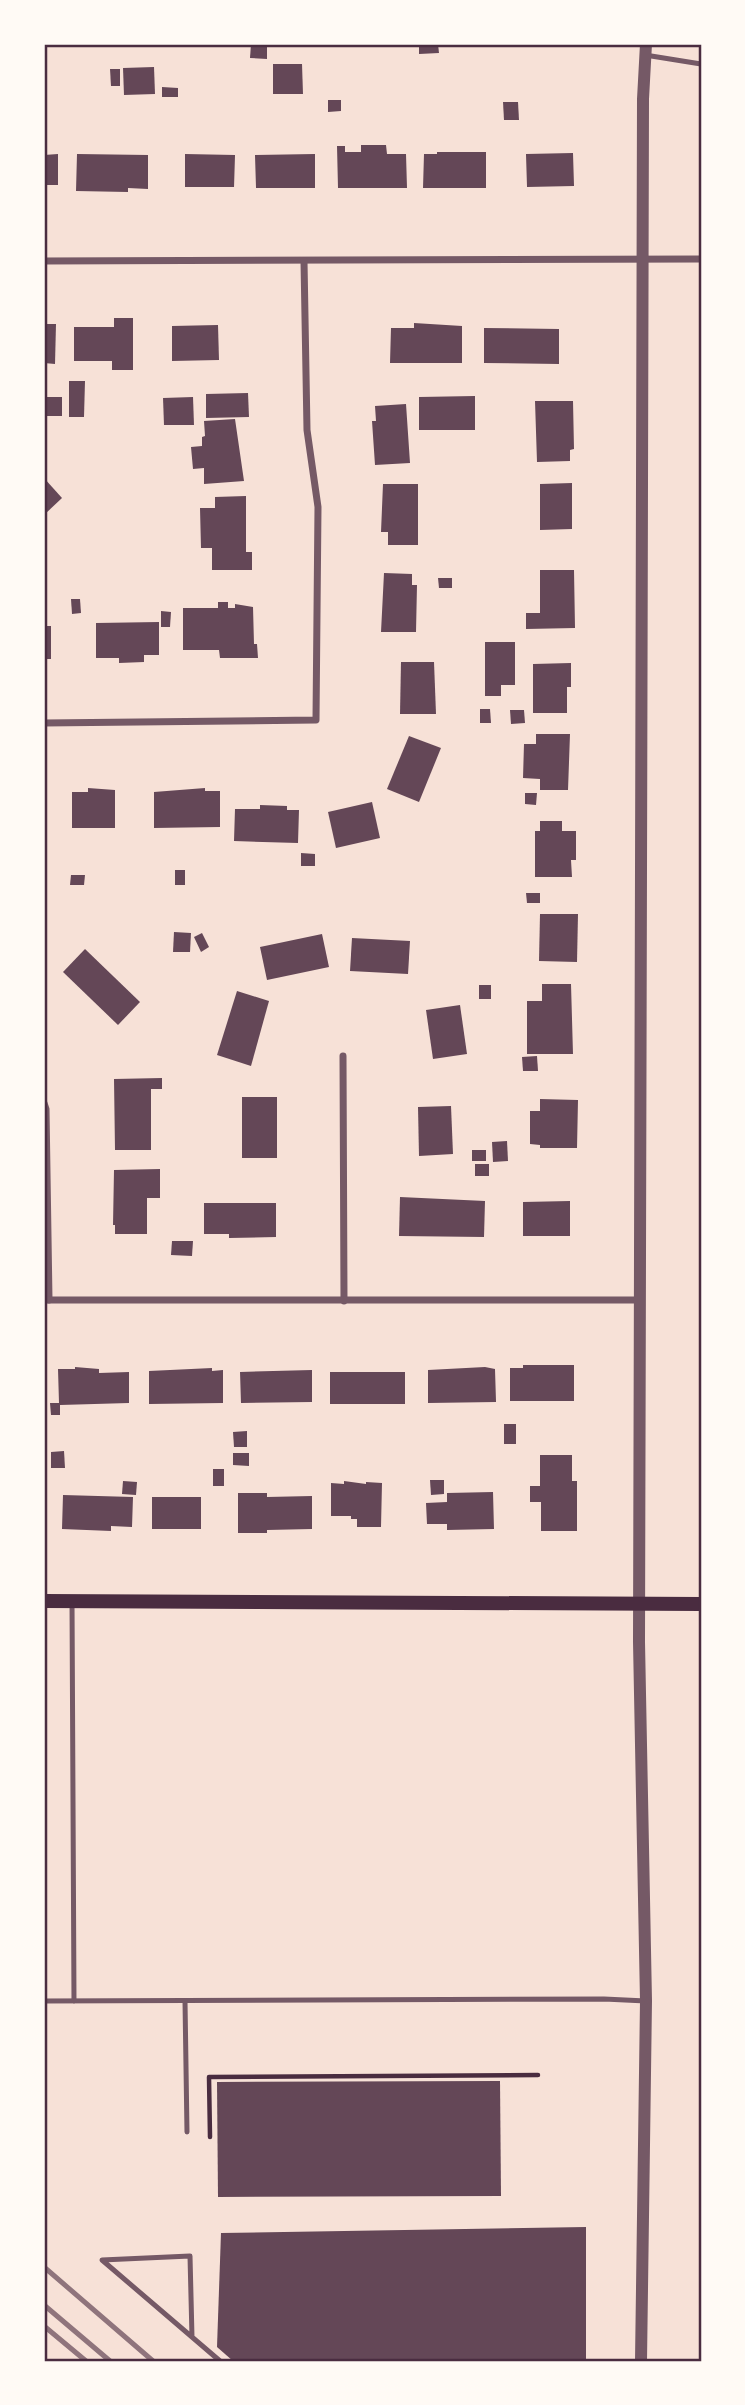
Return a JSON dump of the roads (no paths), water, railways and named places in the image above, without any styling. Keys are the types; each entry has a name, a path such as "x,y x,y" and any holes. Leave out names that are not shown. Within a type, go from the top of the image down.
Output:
{"main road":[{"path":"44,1601 701,1604"}],"street":[{"path":"641,2361 646,2001 639,1605 639,1300 646,49"},
{"path":"44,261 701,259"},
{"path":"44,723 316,720 318,507 307,429 304,261"},
{"path":"343,1056 344,1301"},
{"path":"44,1103 46,1300 639,1300"}],"lane":[{"path":"646,49 701,64"},
{"path":"72,1601 74,2001"},
{"path":"44,2001 604,1998 646,2001"},
{"path":"186,2001 187,2132"},
{"path":"192,2337 190,2256 102,2260 220,2361"}],"railway":[{"path":"44,2267 153,2361"},
{"path":"44,2305 110,2361"},
{"path":"44,2326 86,2361"}]}
